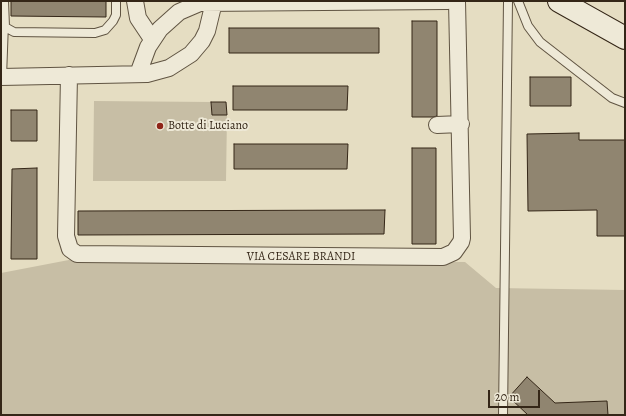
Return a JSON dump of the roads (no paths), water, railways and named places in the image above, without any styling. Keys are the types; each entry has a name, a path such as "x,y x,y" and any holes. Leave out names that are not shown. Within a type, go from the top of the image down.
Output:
{"street":[{"path":"135,1 138,18 152,39"},
{"path":"138,74 144,54 152,39 169,20 184,9 200,3 448,1"},
{"name":"VIA CESARE BRANDI","path":"69,76 66,242 73,252 82,255 438,258 449,255 458,247 462,238 461,124 457,1"},
{"path":"559,1 625,38"},
{"path":"1,77 152,74 169,68 191,54 207,31 214,2"},
{"path":"437,125 461,124"}],"lane":[{"path":"1,77 4,1"},
{"path":"4,22 6,27 14,32 100,33 113,21 116,15 116,1"},
{"path":"503,415 508,1"},
{"path":"518,1 528,26 536,38 612,98 625,103"}],"place":[{"name":"Botte di Luciano","path":"160,126"}]}
